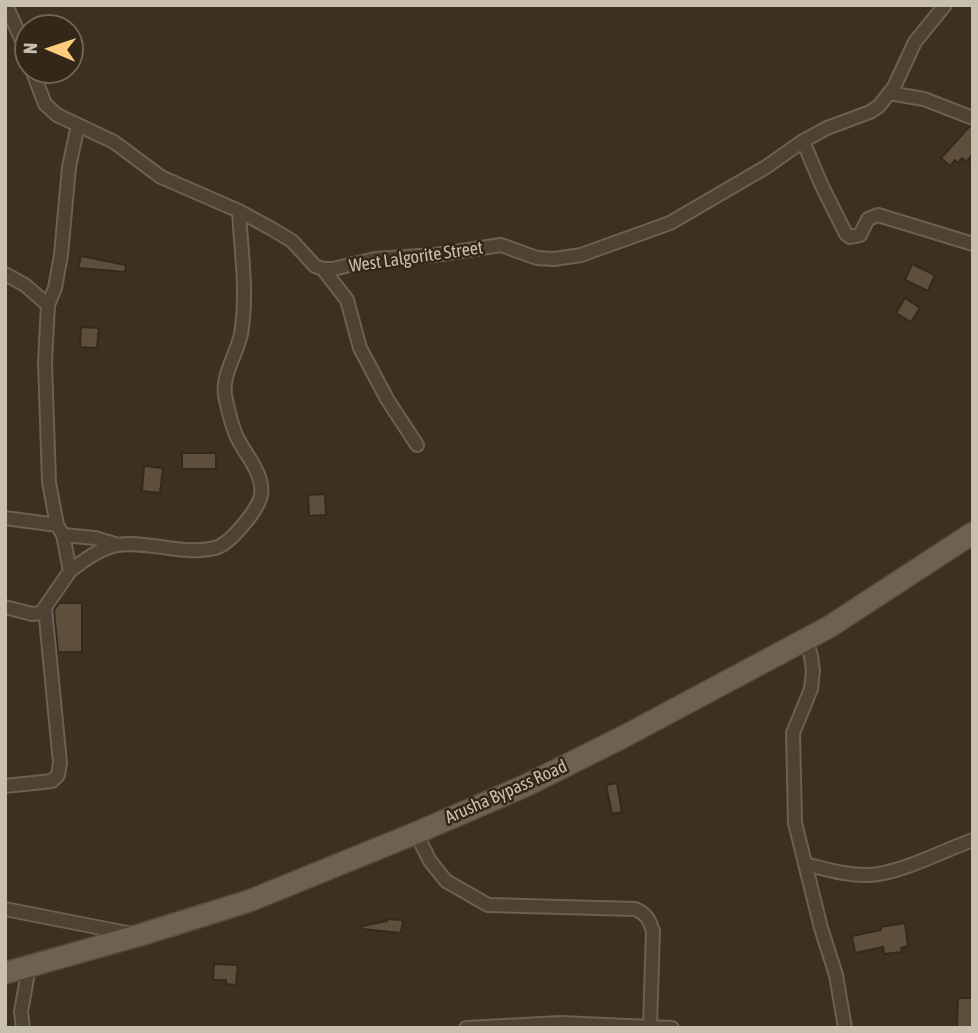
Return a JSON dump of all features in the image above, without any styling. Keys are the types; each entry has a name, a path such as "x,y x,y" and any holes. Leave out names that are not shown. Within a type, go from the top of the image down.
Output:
{"main road":[{"name":"Arusha Bypass Road","path":"5,973 139,935 282,889 551,773 806,639 973,533"}],"street":[{"path":"6,5 14,23"},
{"name":"West Lalgorite Street","path":"323,269 375,258 435,255 501,245 537,258 581,255 670,223 756,173 803,141 827,128 870,112 889,93 915,42 945,5"},
{"path":"37,84 45,104 57,115 114,142 161,177 239,211 292,241 315,265 323,269 347,300 360,348 387,399 417,445"},
{"path":"889,93 924,99 973,118"},
{"path":"70,571 47,468 45,362 48,305 55,288 61,255 69,167 78,125"},
{"path":"803,141 821,184 850,237 860,235 868,219 878,215 973,244"},
{"path":"5,518 118,545 183,550 221,546 259,503 262,491 259,477 238,440 225,390 229,366 241,334 243,295 239,211"},
{"path":"5,274 25,285 48,305"},
{"path":"5,607 32,614 41,613 70,571 82,562 118,545"},
{"path":"5,786 52,782 58,775 60,763 45,608"},
{"path":"806,639 811,656 811,689 793,733 795,822 821,928 836,975 845,1028"},
{"path":"416,833 430,861 446,881 488,905 635,909 643,912 649,918 653,931 650,1026"},
{"path":"805,863 845,873 870,875 893,870 973,840"},
{"path":"5,909 139,935"},
{"path":"23,1028 21,1012 29,967"},
{"path":"466,1028 561,1023 672,1028"}],"building":[{"path":"970,126 973,127 973,154 966,162 962,158 958,163 955,160 950,166 941,158"},
{"path":"81,256 126,265 125,272 78,268"},
{"path":"912,264 935,275 928,291 905,280"},
{"path":"905,298 920,308 911,322 896,313"},
{"path":"81,327 99,328 97,348 80,347"},
{"path":"182,453 216,453 216,469 182,469"},
{"path":"144,466 163,468 160,493 142,491"},
{"path":"325,494 326,515 309,516 308,495"},
{"path":"59,603 82,603 82,652 58,652 54,610"},
{"path":"617,783 622,812 612,814 606,785"},
{"path":"387,919 403,920 401,933 362,929 362,926"},
{"path":"905,923 908,946 901,948 902,952 884,954 883,947 855,953 852,936"},
{"path":"214,964 238,965 236,985 226,984 226,980 213,980"},
{"path":"958,998 973,998 973,1028 957,1028"}]}
